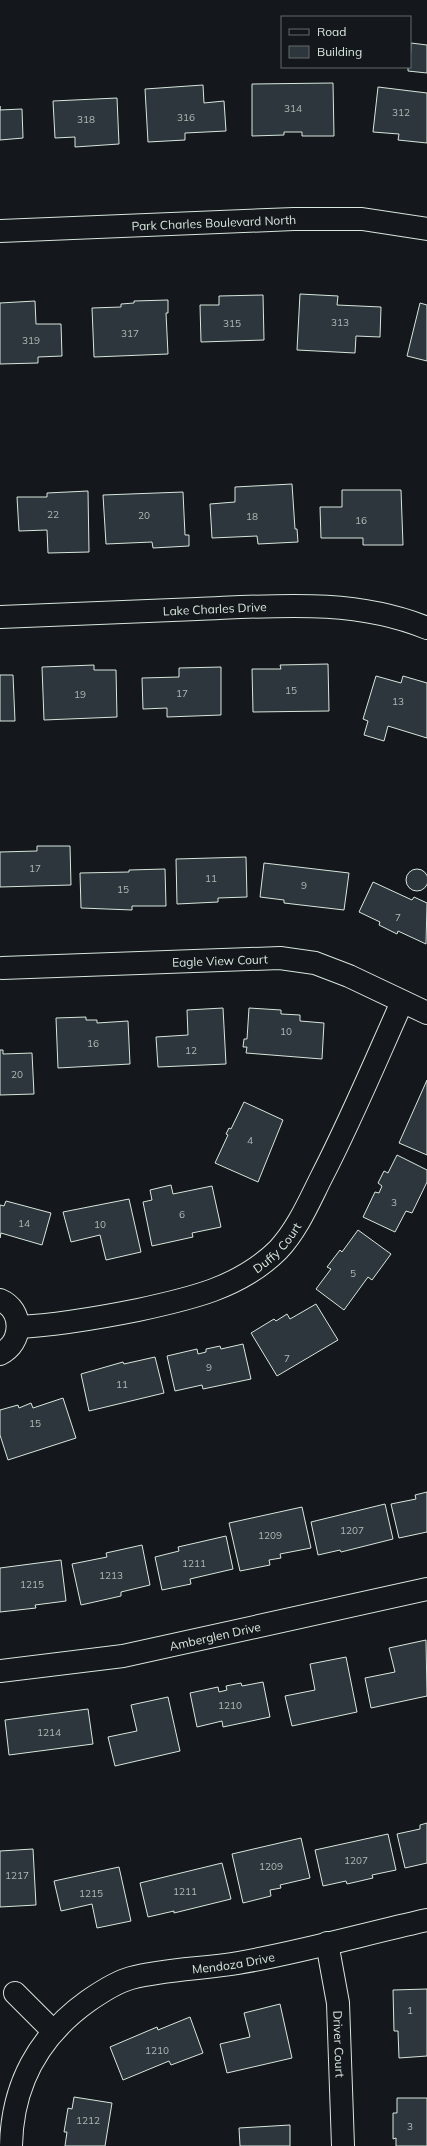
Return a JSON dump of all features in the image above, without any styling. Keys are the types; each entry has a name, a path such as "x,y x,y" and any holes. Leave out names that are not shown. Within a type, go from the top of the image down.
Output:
{"street":[{"name":"Park Charles Boulevard North","path":"0,231 294,219 362,219 427,229"},
{"name":"Lake Charles Drive","path":"0,617 271,606 326,606 366,611 412,622 427,628"},
{"name":"Eagle View Court","path":"1,970 280,958 315,963 349,976 427,1013"},
{"name":"Duffy Court","path":"18,1326 55,1325 98,1318 185,1300 220,1288 244,1276 278,1250 302,1216 330,1160 402,1002"},
{"path":"0,1300 12,1308 18,1326 17,1336 12,1345 0,1354"},
{"name":"Amberglen Drive","path":"0,1671 123,1656 427,1589"},
{"name":"Mendoza Drive","path":"10,2146 11,2120 18,2091 33,2060 53,2031 75,2010 101,1992 130,1978 239,1962 427,1920"},
{"name":"Driver Court","path":"327,1943 338,2003 343,2146"},
{"path":"14,1993 53,2031"}],"building":[{"path":"411,43 427,45 427,73 408,71 408,68 411,68"},
{"path":"333,83 334,136 302,136 302,132 284,132 284,135 252,136 252,84"},
{"path":"203,85 204,103 224,101 226,131 185,133 185,140 148,142 145,89"},
{"path":"378,87 427,93 427,143 398,140 399,134 373,132"},
{"path":"117,98 119,144 75,147 75,137 55,138 53,101"},
{"path":"22,109 23,138 0,140 0,110"},
{"path":"300,294 338,296 337,305 381,307 380,337 356,336 355,353 297,350"},
{"path":"263,295 264,340 201,342 200,305 219,305 219,296"},
{"path":"168,300 168,313 166,313 168,354 94,357 92,308 121,307 121,304 134,303 134,301"},
{"path":"35,301 36,324 61,324 62,356 38,357 38,363 0,364 0,303"},
{"path":"420,303 427,305 427,361 407,356"},
{"path":"292,484 295,529 297,529 298,542 258,544 257,536 212,538 210,504 235,502 235,487"},
{"path":"342,490 401,490 403,545 363,545 363,538 321,538 320,507 342,507"},
{"path":"88,491 89,552 48,553 47,530 19,531 17,497 47,497 47,493"},
{"path":"183,492 185,535 189,535 189,546 153,548 152,542 106,544 103,495"},
{"path":"328,664 329,711 253,712 252,669 281,669 280,665"},
{"path":"94,665 94,670 116,670 117,717 44,720 42,667"},
{"path":"221,667 221,715 167,717 167,708 143,709 142,678 179,677 179,668"},
{"path":"0,675 13,675 15,721 0,721"},
{"path":"376,676 401,683 403,676 427,683 427,738 388,726 384,741 364,735 368,721 363,719"},
{"path":"37,846 70,846 71,885 0,887 0,852 37,851"},
{"path":"246,857 247,897 218,898 218,902 177,904 176,859"},
{"path":"264,863 349,873 344,910 284,903 284,900 260,897"},
{"path":"165,869 166,906 132,906 132,910 81,908 80,873 129,872 129,870"},
{"path":"417,869 425,872 428,880 425,888 417,891 409,888 406,880 409,872"},
{"path":"373,882 412,900 414,897 427,903 426,944 398,931 397,934 379,925 380,922 359,912"},
{"path":"223,1008 226,1064 158,1067 156,1037 188,1035 187,1010"},
{"path":"249,1008 281,1010 281,1014 300,1015 300,1021 324,1023 322,1059 246,1053 247,1047 243,1047 244,1039 247,1039"},
{"path":"86,1017 86,1020 97,1020 97,1023 128,1021 130,1064 58,1068 56,1018"},
{"path":"0,1050 3,1050 3,1054 32,1053 34,1094 0,1095"},
{"path":"427,1080 427,1155 399,1143"},
{"path":"244,1102 283,1120 258,1182 215,1163 228,1135 226,1134 229,1128 231,1129"},
{"path":"397,1155 427,1170 427,1182 412,1213 406,1211 395,1232 363,1217 375,1192 379,1193 382,1186 378,1183 384,1171 388,1173"},
{"path":"171,1185 173,1194 212,1186 221,1227 192,1233 193,1237 152,1246 143,1202 152,1200 150,1190"},
{"path":"129,1199 141,1252 106,1260 100,1235 71,1242 63,1212"},
{"path":"6,1201 51,1213 42,1245 1,1233 0,1238 0,1205 4,1206"},
{"path":"358,1230 391,1254 372,1280 368,1277 344,1310 316,1289 331,1269 327,1267 340,1250 342,1252"},
{"path":"316,1304 338,1340 277,1376 251,1333 274,1319 276,1321 287,1314 290,1319"},
{"path":"243,1344 251,1379 203,1389 202,1385 175,1391 167,1356 197,1349 198,1354 206,1352 206,1349 220,1346 221,1349"},
{"path":"155,1357 164,1393 89,1411 81,1374 123,1362 124,1364"},
{"path":"63,1398 76,1438 8,1460 0,1435 0,1410 18,1405 19,1408 31,1403 33,1408"},
{"path":"427,1492 427,1532 399,1538 391,1504 416,1499 415,1495"},
{"path":"385,1504 393,1539 341,1552 340,1550 318,1555 311,1522"},
{"path":"302,1507 311,1548 280,1554 281,1558 269,1560 270,1565 240,1571 229,1523"},
{"path":"226,1536 233,1569 190,1579 191,1584 162,1590 155,1557 179,1551 178,1547"},
{"path":"142,1545 150,1585 121,1592 121,1596 81,1605 72,1564 107,1557 106,1553"},
{"path":"61,1560 66,1601 35,1605 36,1608 0,1612 0,1568"},
{"path":"426,1640 427,1696 371,1708 365,1678 395,1672 389,1648"},
{"path":"346,1657 357,1712 292,1726 285,1696 315,1690 310,1664"},
{"path":"263,1682 270,1717 223,1727 222,1721 197,1727 190,1693 218,1687 219,1692 227,1690 226,1686 241,1683 242,1686"},
{"path":"168,1697 180,1751 115,1766 108,1737 137,1731 131,1705"},
{"path":"88,1709 93,1744 9,1755 5,1720"},
{"path":"427,1823 427,1863 405,1868 397,1834 420,1829 420,1825"},
{"path":"388,1834 396,1870 372,1875 373,1878 347,1884 346,1881 323,1886 315,1850"},
{"path":"301,1838 310,1878 280,1885 281,1888 270,1890 271,1896 243,1903 232,1854"},
{"path":"33,1849 36,1905 0,1907 0,1851"},
{"path":"222,1863 231,1899 174,1913 174,1911 148,1917 140,1883"},
{"path":"119,1867 131,1921 97,1928 92,1904 61,1911 54,1881"},
{"path":"427,1989 427,2056 399,2058 398,2031 394,2031 393,1990"},
{"path":"280,2004 292,2058 227,2073 220,2044 250,2037 244,2013"},
{"path":"190,2017 203,2053 171,2065 169,2061 123,2080 110,2047 157,2027 158,2030"},
{"path":"74,2097 112,2103 105,2146 65,2146 67,2132 64,2132 68,2108 72,2109"},
{"path":"397,2098 427,2098 427,2146 396,2146 396,2138 393,2139 393,2113 397,2113"},
{"path":"290,2125 290,2146 240,2146 239,2128"}]}
